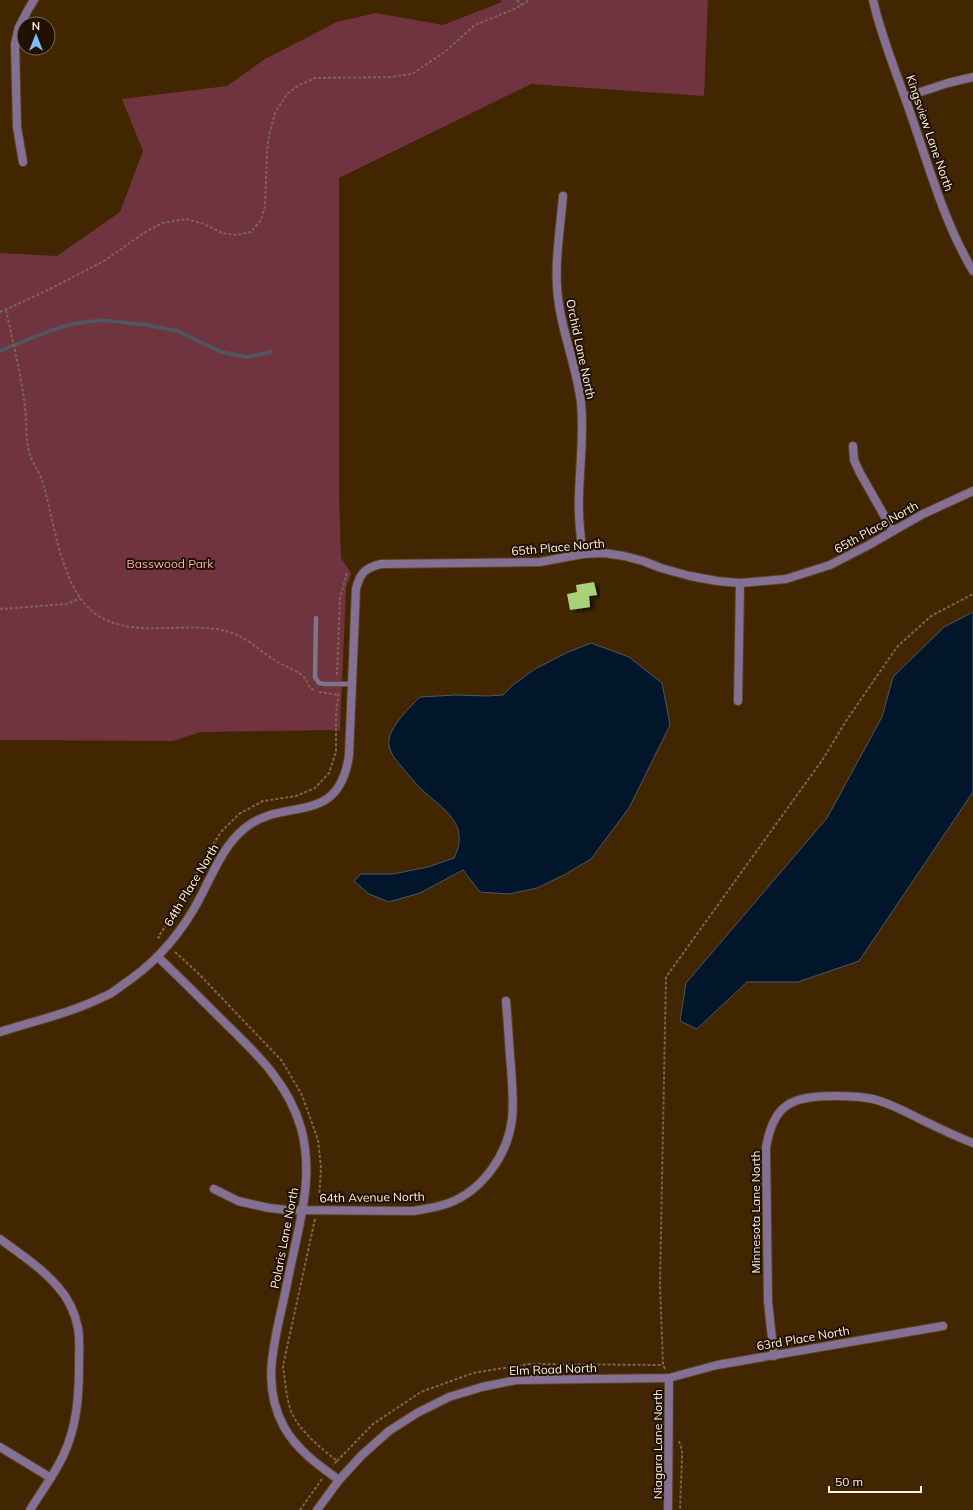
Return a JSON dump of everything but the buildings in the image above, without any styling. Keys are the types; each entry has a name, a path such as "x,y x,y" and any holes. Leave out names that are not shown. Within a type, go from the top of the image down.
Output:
{"street":[{"path":"23,162 17,127 15,44 19,27 34,0"},
{"name":"Kingsview Lane North","path":"873,0 880,26 948,222 963,254 973,270"},
{"path":"905,98 948,83 973,77"},
{"name":"Orchid Lane North","path":"563,196 557,263 557,291 561,319 581,403 582,461 579,494 579,520 583,554"},
{"path":"853,446 854,460 860,473 893,531"},
{"name":"65th Place North","path":"277,814 318,804 332,795 344,778 348,768 356,589 358,579 364,571 372,566 381,564 540,562 583,554 604,553 624,556 690,576 717,581 740,583 786,579 830,565 924,514 973,491"},
{"path":"738,701 740,583"},
{"name":"64th Place North","path":"0,1032 74,1009 105,997 139,974 158,957 181,929 192,912 225,850 233,840 245,828 260,818 277,814"},
{"name":"Polaris Lane North","path":"158,957 258,1054 277,1077 291,1101 301,1128 306,1156 306,1185 303,1210 272,1351 270,1384 284,1428 303,1452 339,1480"},
{"name":"64th Avenue North","path":"214,1189 238,1201 269,1208 303,1210 414,1211 432,1208 450,1202 469,1191 485,1178 497,1160 507,1141 512,1120 513,1098 506,1000"},
{"name":"Minnesota Lane North","path":"774,1356 769,1322 768,1302 766,1148 769,1131 776,1117 787,1105 802,1098 817,1096 850,1096 873,1099 973,1143"},
{"path":"0,1239 43,1272 59,1288 71,1306 78,1328 78,1407 72,1435 64,1456 30,1510"},
{"name":"63rd Place North","path":"669,1378 717,1365 943,1326"},
{"name":"Elm Road North","path":"317,1510 339,1480 362,1455 389,1431 417,1413 449,1397 482,1386 516,1380 669,1378"},
{"name":"Niagara Lane North","path":"668,1510 669,1378"},
{"path":"0,1447 51,1478"}],"lane":[{"path":"316,618 315,677 318,682 324,684 352,684"}],"path":[{"path":"517,0 522,5"},
{"path":"0,312 104,262 144,232 162,223 186,219 204,224 222,233 236,235 251,232 261,220 265,206 266,150 270,131 275,113 287,94 299,85 315,78 391,77 412,74 446,51 475,24 504,14 529,0"},
{"path":"6,310 21,382 25,408 26,436 30,456 42,478 68,577 80,598 102,619 118,626 167,628 196,627 219,629 236,635 304,677 311,689 322,694 339,694"},
{"path":"300,1510 337,1461 322,1449 299,1426 291,1411 283,1366 319,1198 321,1166 318,1140 302,1095 282,1061 197,972 158,936 174,914 221,832 238,814 262,802 296,796 315,788 330,773 336,752 336,714 339,694 337,684 340,598 347,573"},
{"path":"669,1378 663,1365 660,1284 666,977 823,759 846,721 897,647 930,616 973,594"},
{"path":"0,609 68,604 80,598"}],"green space":[{"name":"Basswood Park","path":"500,0 708,0 704,96 531,84 339,178 339,494 341,558 351,573 346,588 340,730 201,732 173,741 0,740 0,253 57,256 120,212 143,151 122,99 227,86 265,59 337,22 376,13 443,25 502,2"}],"water":[{"path":"973,612 973,792 859,961 798,982 747,982 697,1029 680,1021 686,983 827,818 882,717 893,677 944,627"},
{"path":"591,643 629,657 662,683 670,725 629,808 591,859 564,875 537,888 509,894 480,892 463,870 420,893 389,902 369,894 354,881 361,874 393,874 428,867 454,858 458,846 459,836 457,826 446,811 413,780 394,757 389,746 389,739 394,728 402,716 416,701 420,697 503,695 513,685 535,669 566,653"}],"waterway":[{"path":"0,351 49,331 72,324 102,320 147,325 178,331 221,352 247,357 271,352"}]}
